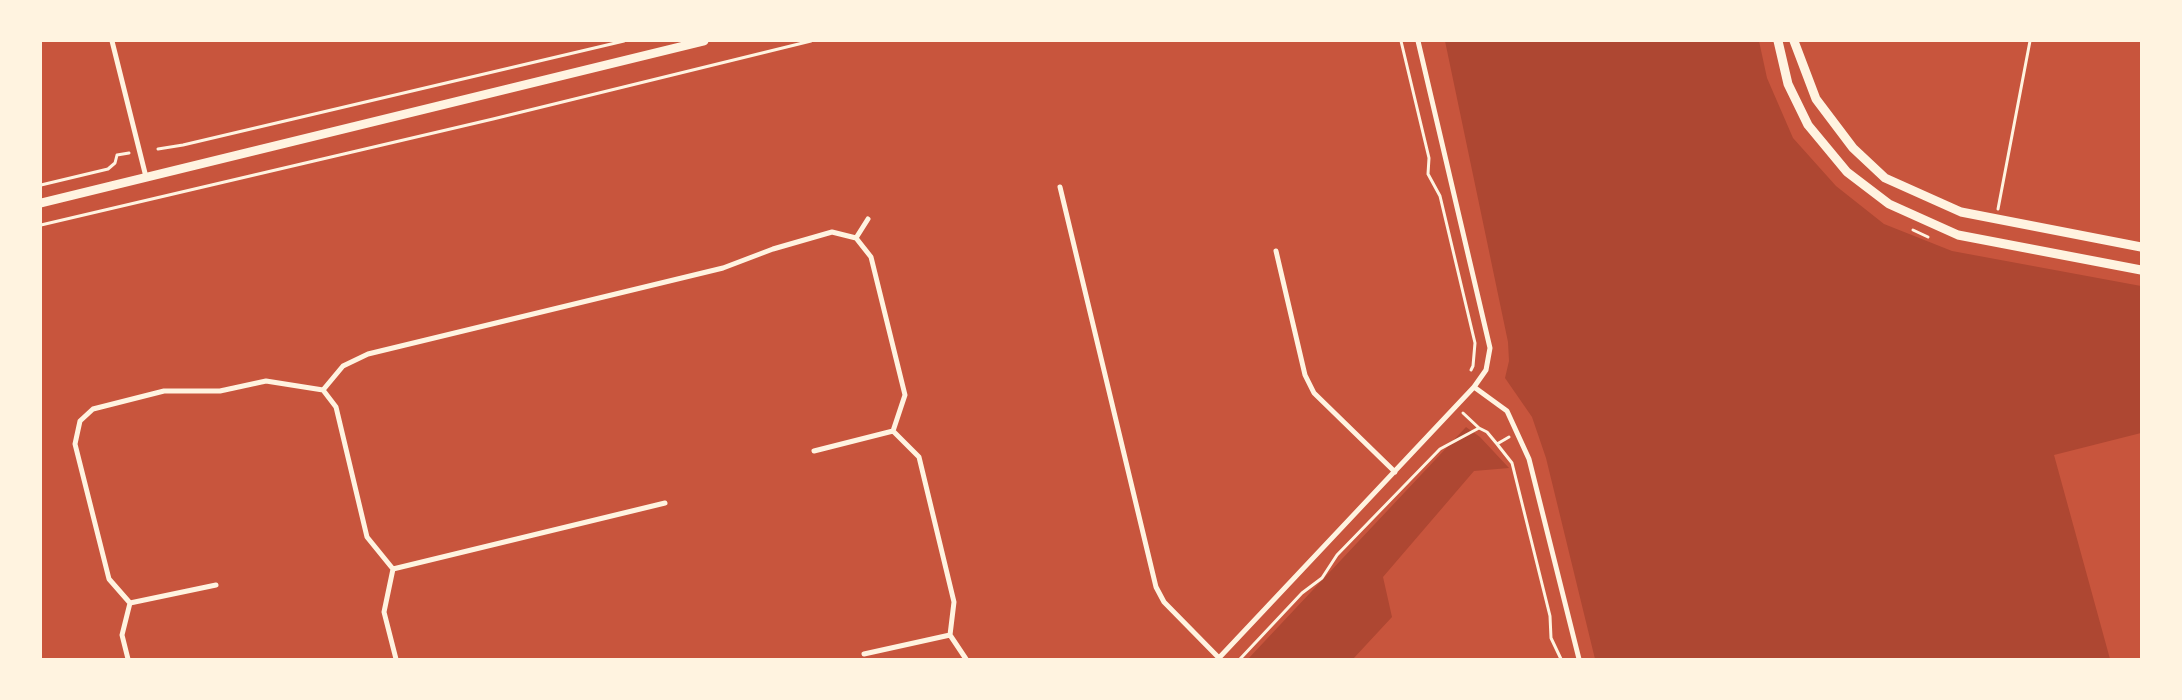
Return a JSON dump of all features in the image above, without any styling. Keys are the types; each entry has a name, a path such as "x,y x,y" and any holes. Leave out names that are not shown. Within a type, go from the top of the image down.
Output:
{"street":[{"path":"112,41 146,177"},
{"path":"41,203 704,41"},
{"path":"1060,187 1156,587 1164,602 1219,658 1457,406 1486,370 1490,348 1418,41"},
{"path":"1778,41 1788,84 1808,125 1847,172 1889,204 1958,235 2141,270"},
{"path":"1794,41 1816,99 1853,148 1885,178 1961,212 2141,246"},
{"path":"856,238 868,220"},
{"path":"323,390 343,366 368,354 723,268 773,249 832,232 856,238 872,257 905,395 893,431"},
{"path":"1276,251 1305,375 1314,393 1395,472"},
{"path":"130,603 109,579 75,444 80,421 93,409 164,390 220,391 266,381 323,390 336,407 367,537 392,569 384,612 396,659"},
{"path":"1474,387 1507,411 1530,459 1579,659"},
{"path":"814,451 893,431"},
{"path":"893,431 919,457 954,602 950,635 966,659"},
{"path":"392,569 665,503"},
{"path":"130,603 216,585"},
{"path":"128,659 122,635 130,603"},
{"path":"864,654 950,635"}],"path":[{"path":"158,148 183,146 624,41"},
{"path":"41,225 493,119 811,41"},
{"path":"1401,41 1430,158 1428,174 1440,196 1475,343 1474,366 1469,373"},
{"path":"1996,219 2030,41"},
{"path":"41,185 108,169 114,163 117,156 140,150"},
{"path":"1990,205 2008,208"},
{"path":"1457,406 1479,428 1487,432 1512,463 1550,616 1551,638 1561,659"},
{"path":"1240,659 1302,593 1322,578 1337,555 1440,449 1479,428"},
{"path":"1497,444 1518,432"}],"shaded area":[{"path":"1445,41 1759,41 1767,78 1793,138 1836,186 1884,224 1952,251 2141,286 2141,433 2054,455 2110,659 1595,659 1546,458 1532,417 1505,378 1509,361 1508,342"},
{"path":"1466,427 1480,437 1509,468 1474,471 1383,577 1392,617 1353,659 1248,659"}]}
